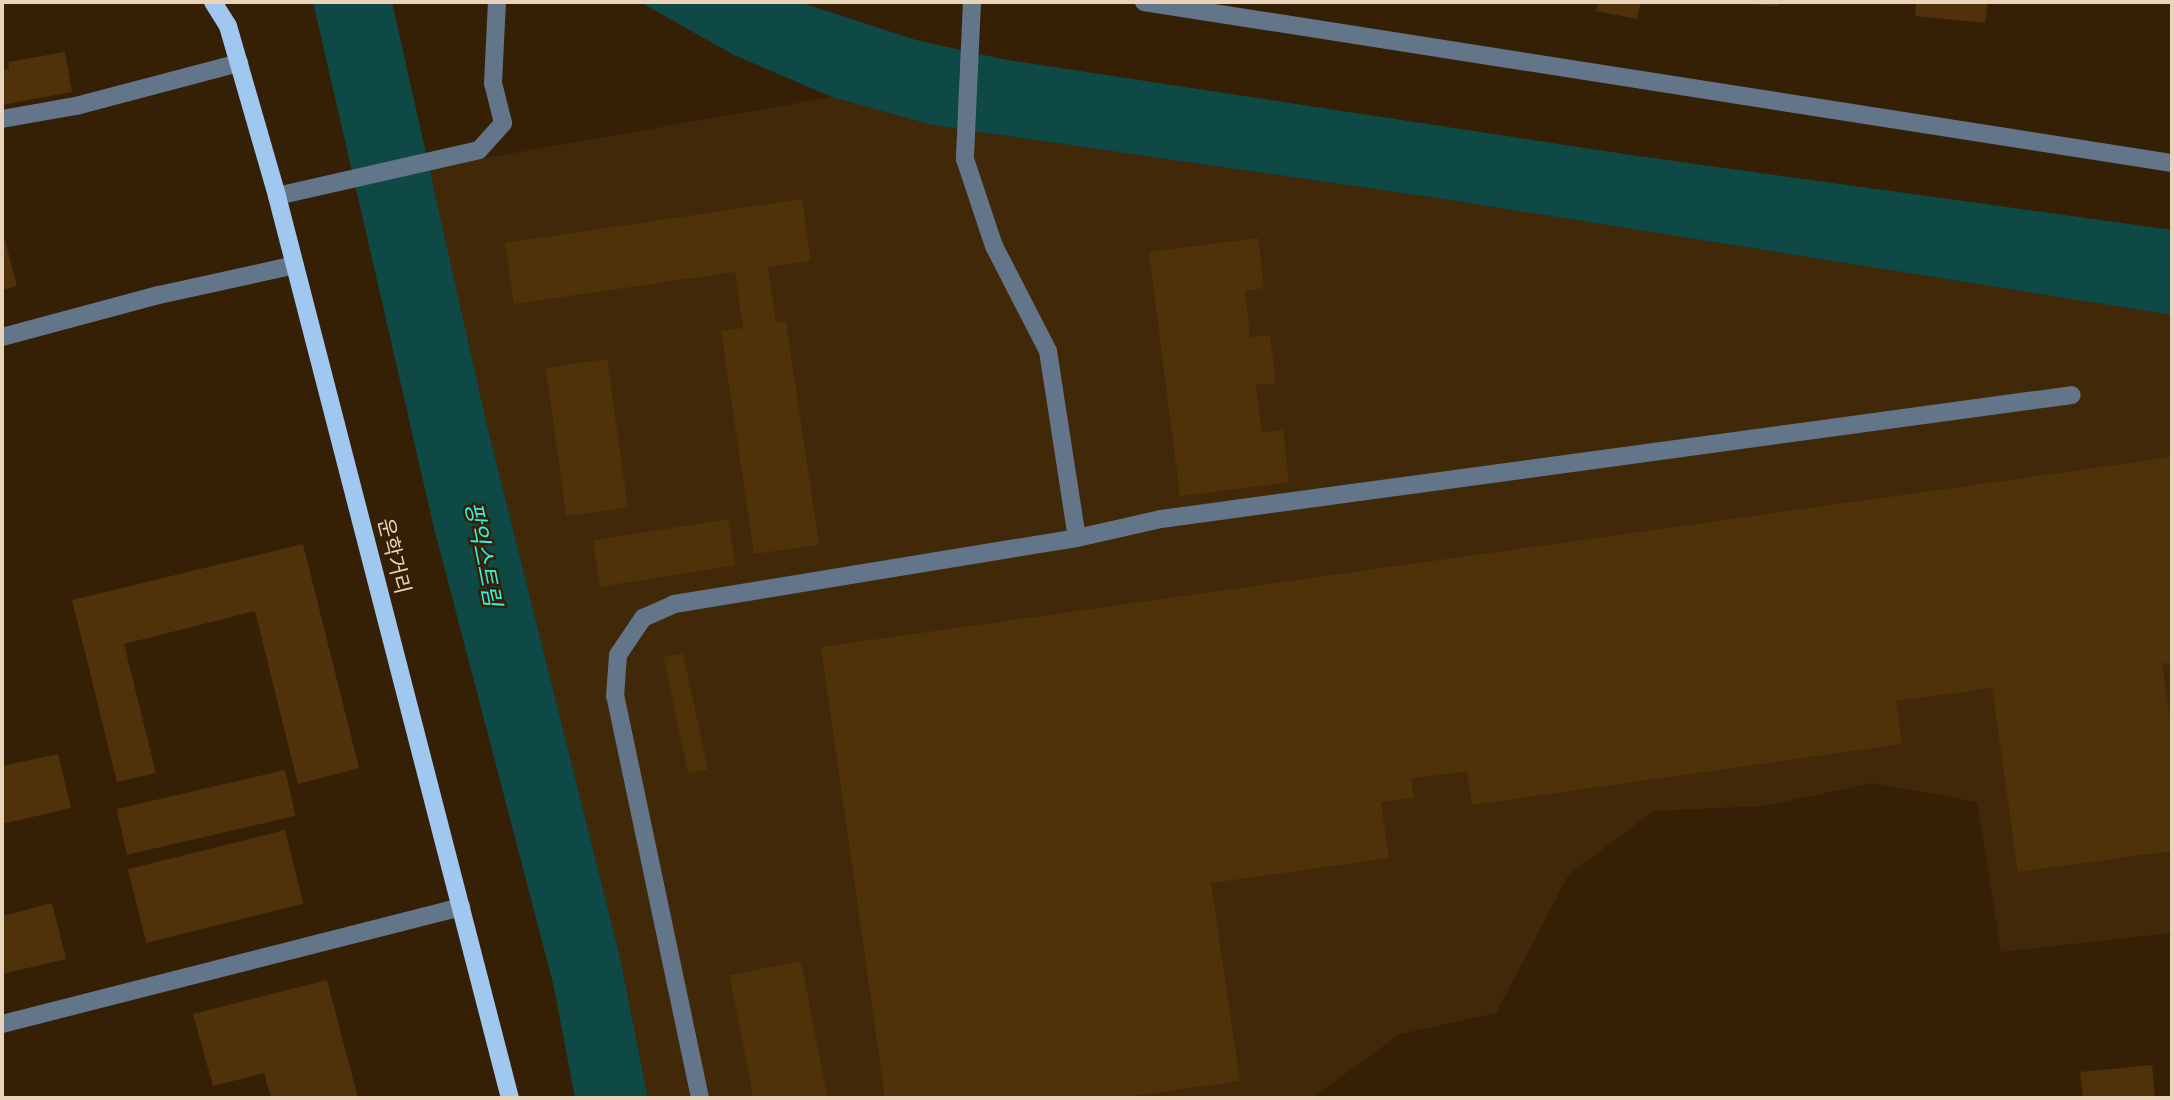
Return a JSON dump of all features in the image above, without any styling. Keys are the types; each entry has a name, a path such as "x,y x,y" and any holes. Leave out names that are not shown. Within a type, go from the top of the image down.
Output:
{"main road":[{"name":"운학거리","path":"213,2 228,26 277,196 510,1098"},
{"name":"운학거리","path":"228,26 229,2"}],"street":[{"path":"277,196 480,150 503,124 493,83 497,2"},
{"path":"972,2 968,34 965,159 995,246 1048,351 1077,538"},
{"path":"1144,2 2172,163"},
{"path":"2,119 76,106 239,63"},
{"path":"2,337 159,295 295,265"},
{"path":"699,1098 615,696 618,655 643,618 674,604 1077,538 1161,519 2072,396"},
{"path":"2,1024 461,907"}],"shaded area":[{"path":"832,97 932,125 1437,198 2172,315 2172,933 2001,952 1977,802 1873,783 1764,806 1654,811 1569,874 1496,1013 1400,1034 1312,1098 648,1098 620,957 486,421 429,168"}],"water":[{"name":"팡익스트림","path":"313,2 392,2 486,421 620,957 648,1098 575,1098 554,987 434,528"},
{"path":"640,2 799,2 916,40 1002,59 1631,155 2172,230 2172,315 1437,198 932,125 832,97 734,55"}],"building":[{"path":"1598,2 1641,2 1637,19 1596,11"},
{"path":"1718,2 1778,2 1778,6"},
{"path":"1916,2 1988,2 1985,23 1915,16"},
{"path":"65,52 72,92 2,105 2,70 9,69 8,62"},
{"path":"802,199 811,261 768,267 776,323 786,321 819,545 754,554 721,331 743,328 735,272 514,304 505,243"},
{"path":"2,229 17,286 2,290"},
{"path":"1258,238 1264,288 1245,291 1250,337 1270,335 1276,383 1256,385 1262,433 1283,430 1289,482 1180,496 1149,252"},
{"path":"607,359 628,508 566,516 546,368"},
{"path":"2172,457 2172,662 2162,664 2172,733 2172,851 2018,872 1992,688 1896,701 1902,744 1472,805 1467,771 1411,779 1414,798 1381,802 1389,858 1211,883 1240,1081 1120,1098 885,1098 821,647"},
{"path":"728,519 735,565 600,587 593,540"},
{"path":"303,544 359,768 298,784 255,611 124,644 156,773 117,782 72,600"},
{"path":"683,653 708,769 688,774 663,657"},
{"path":"58,754 71,808 2,824 2,766"},
{"path":"285,770 296,816 127,855 116,809"},
{"path":"285,830 303,904 146,943 128,869"},
{"path":"52,903 66,959 2,974 2,916"},
{"path":"801,961 828,1098 753,1098 729,975"},
{"path":"327,980 358,1098 271,1098 264,1073 213,1086 193,1014"},
{"path":"2152,1065 2155,1098 2083,1098 2080,1072"}]}
